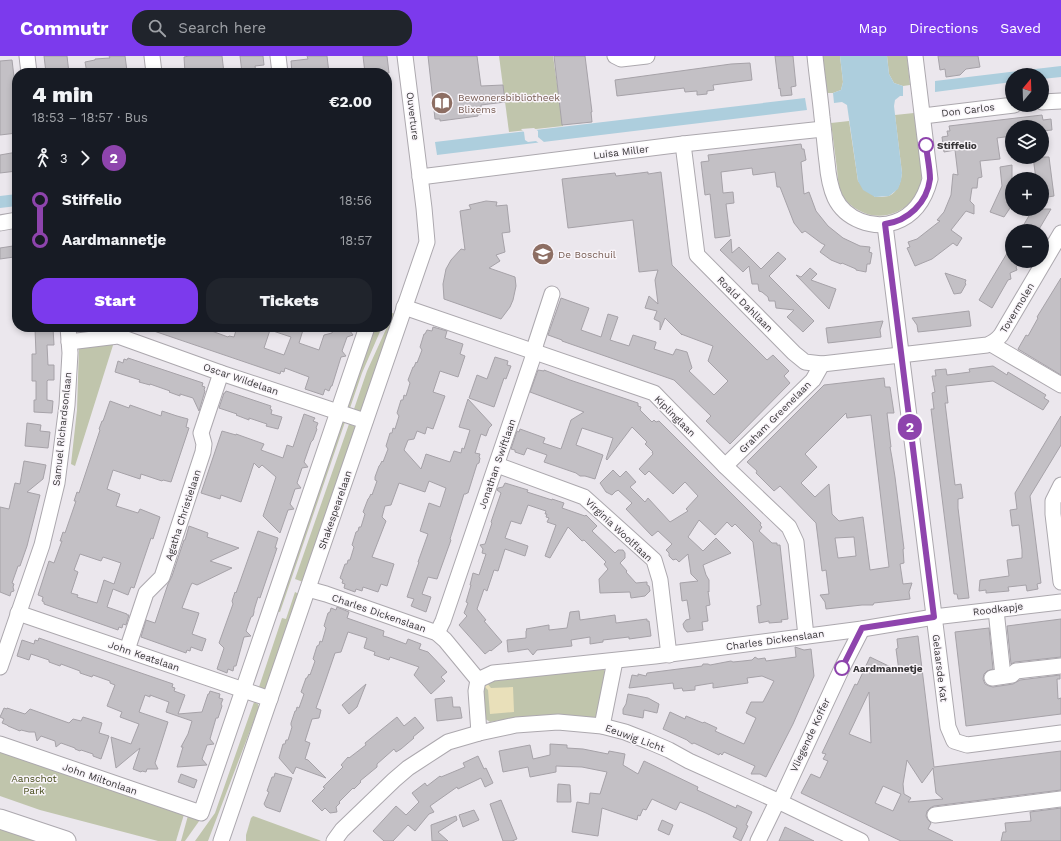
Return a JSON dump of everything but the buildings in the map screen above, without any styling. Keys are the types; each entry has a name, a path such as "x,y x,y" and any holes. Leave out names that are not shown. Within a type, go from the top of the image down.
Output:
{"main road":[{"path":"0,819 66,841"}],"street":[{"path":"27,56 28,68"},
{"path":"152,56 153,68"},
{"path":"278,56 279,68"},
{"name":"Ouverture","path":"405,56 420,177"},
{"path":"615,56 621,59 647,56"},
{"path":"814,56 828,174 832,190 837,201 848,214 856,219 868,223 885,224 897,222 913,211 922,201 930,179 915,56"},
{"path":"1049,101 1061,100"},
{"name":"Don Carlos","path":"923,116 1005,106"},
{"name":"Luisa Miller","path":"420,177 823,128"},
{"name":"Roald Dahllaan","path":"684,144 697,255 794,353 805,362 822,364 901,355"},
{"name":"Shakespearelaan","path":"221,841 427,242 420,177"},
{"path":"0,223 12,221"},
{"name":"Gelaarsde Kat","path":"885,224 948,727 954,740 967,745 1061,733"},
{"name":"Tovermolen","path":"991,344 1001,335 1061,233"},
{"name":"Jonathan Swiftlaan","path":"437,633 443,621 532,360 533,352 552,294"},
{"name":"Kiplinglaan","path":"404,308 654,393 725,466 789,528 796,542 806,636"},
{"path":"69,334 103,332"},
{"name":"Oscar Wildelaan","path":"122,332 221,373 365,421"},
{"path":"243,690 365,332"},
{"name":"Samuel Richardsonlaan","path":"0,667 42,545 57,483 67,405 70,353 69,334"},
{"path":"901,355 991,344 1061,385"},
{"name":"Graham Greenelaan","path":"725,466 813,380 822,364"},
{"name":"Agatha Christielaan","path":"127,650 146,593 162,577 201,459 204,444 201,433 221,373"},
{"name":"Virginia Woolflaan","path":"496,465 584,497 654,560 660,580 669,655"},
{"path":"1061,485 1053,501 1053,514 1061,582"},
{"name":"Charles Dickenslaan","path":"308,589 437,633 445,640 478,680 493,673 669,655 934,617"},
{"name":"Roodkapje","path":"934,617 1061,602"},
{"path":"996,610 998,677 1012,675 1016,671 1061,666"},
{"name":"John Keatslaan","path":"18,613 270,699"},
{"name":"Vliegende Koffer","path":"758,841 775,806 780,802 862,628"},
{"path":"602,726 615,661"},
{"path":"478,680 476,691 479,733"},
{"name":"John Miltonlaan","path":"0,744 201,813 243,690"},
{"name":"Eeuwig Licht","path":"334,841 342,830 394,780 448,742 479,733 516,725 558,722 602,726 625,732 669,750 689,761 780,802 861,841"},
{"path":"935,815 1061,799"}],"green space":[{"path":"499,56 553,56 563,126 509,132"},
{"path":"823,56 840,56 843,82 841,90 833,93 827,93"},
{"path":"887,56 907,56 910,85 903,86 894,83 889,74"},
{"path":"914,113 922,176 920,187 915,197 908,205 899,211 890,214 879,216 858,210 846,200 840,190 831,123 849,121 858,181 875,197 886,197 895,192 897,189 902,173 895,115"},
{"path":"392,313 396,314 392,326"},
{"path":"369,332 380,332 362,373 350,408 347,406"},
{"path":"385,332 390,332 362,412 354,409 367,371"},
{"path":"114,342 75,466 71,464 77,410 79,346"},
{"path":"340,421 345,422 280,612 274,610"},
{"path":"349,424 357,427 303,582 295,579"},
{"path":"295,592 299,594 265,690 259,687 282,618 286,619"},
{"path":"600,666 608,674 600,712 595,718 543,715 518,717 490,722 484,718 483,683 490,679"},
{"path":"254,702 258,704 259,707 208,841 195,841 215,813"},
{"name":"Aanschot Park","path":"0,748 185,811 176,841 158,841 40,810 0,796"},
{"path":"189,812 202,817 185,841 181,841"},
{"path":"253,816 321,841 246,841 246,835"},
{"path":"0,827 40,841 0,841"}],"sand":[{"path":"486,682 491,688 513,687 514,712 490,714 488,690 483,685"}],"water":[{"path":"840,56 887,56 889,74 894,83 903,86 903,96 900,96 895,100 894,106 902,173 901,181 898,189 889,196 875,197 863,190 858,181 847,105 842,102 834,103 833,93 841,90 843,82"},
{"path":"1061,66 1061,77 1049,78 1049,68 1044,68"},
{"path":"1005,73 1005,83 935,92 935,81"},
{"path":"805,98 807,110 437,155 435,142"},
{"path":"12,195 12,207 0,208 0,196"}],"pier":[{"path":"534,128 538,131 538,137 545,144 540,144 536,141 528,142 525,140 524,132 521,129"}],"bus line":[{"name":"2","path":"842,668 862,628 934,617 885,224 897,222 913,211 922,201 930,179 926,145"}],"place":[{"name":"Bewonersbibliotheek Blixems","path":"442,103"},
{"name":"Stiffelio","path":"926,145"},
{"name":"De Boschuil","path":"543,254"},
{"name":"Aardmannetje","path":"842,668"}]}
